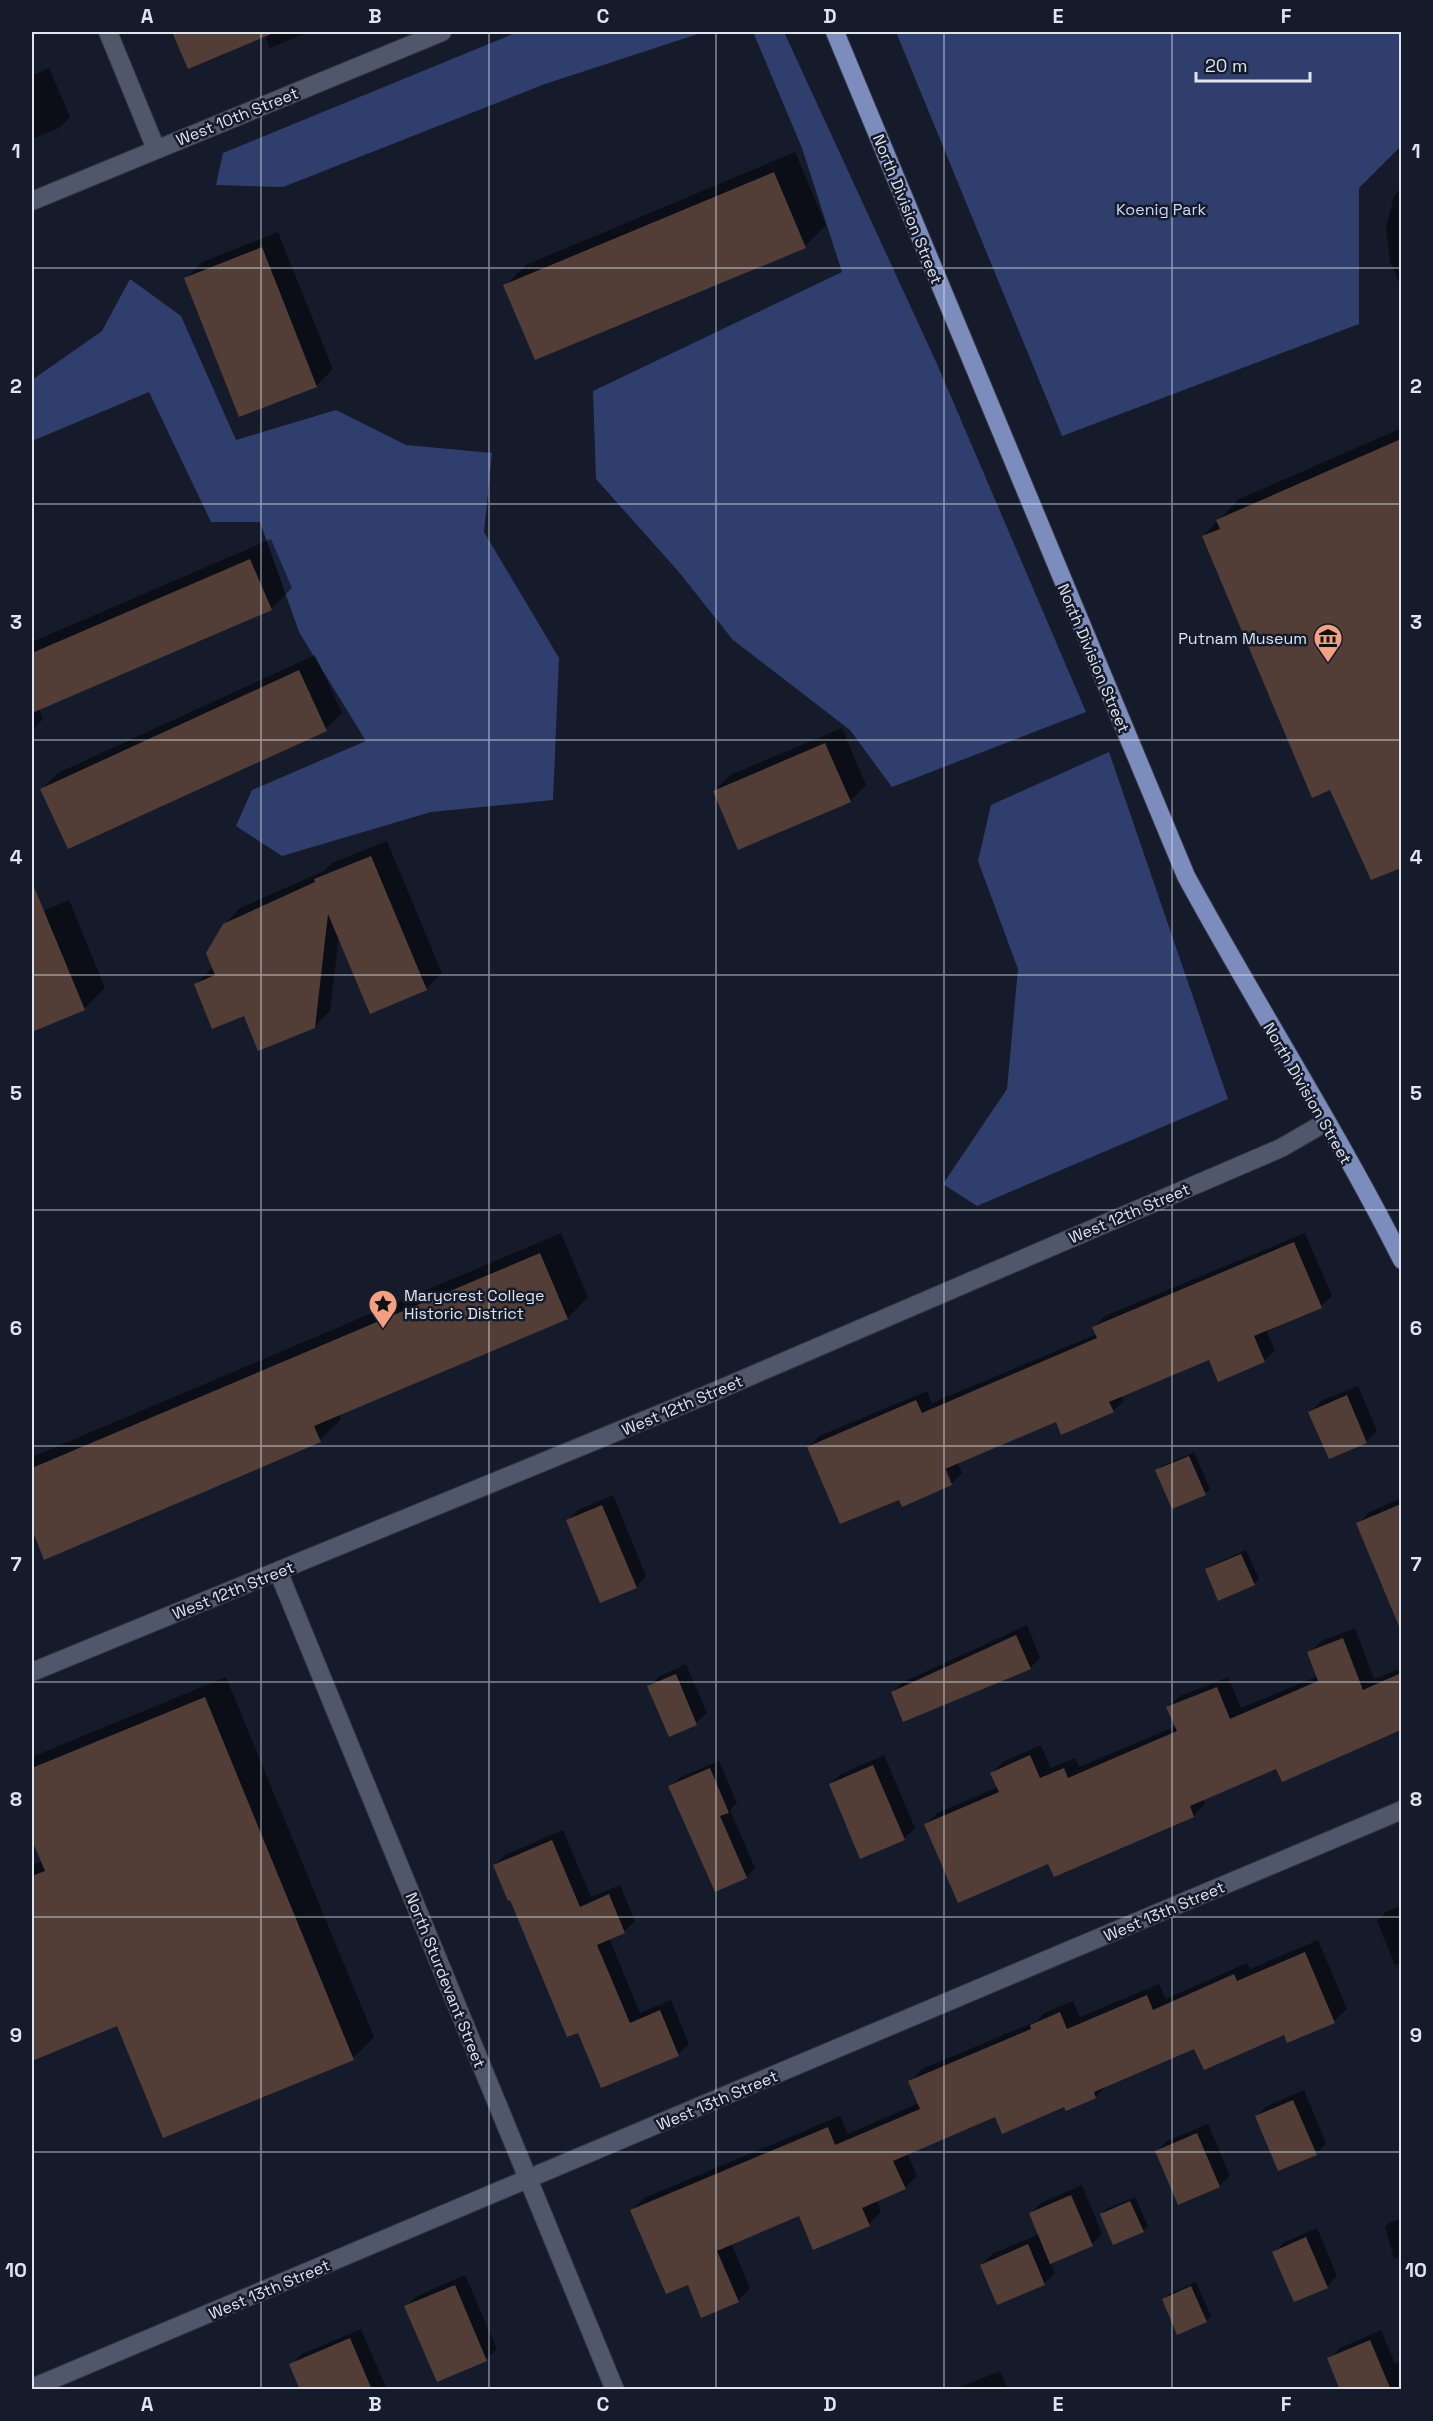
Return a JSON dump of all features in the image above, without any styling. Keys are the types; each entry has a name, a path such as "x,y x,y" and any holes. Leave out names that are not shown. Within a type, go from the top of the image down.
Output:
{"main road":[{"name":"North Division Street","path":"835,32 1186,876 1234,965 1377,1210 1401,1260"}],"street":[{"path":"108,32 156,149"},
{"name":"West 10th Street","path":"32,201 442,32"},
{"name":"West 12th Street","path":"32,1672 733,1384 1281,1148 1326,1122"},
{"name":"North Sturdevant Street","path":"278,1571 615,2390"},
{"name":"West 13th Street","path":"32,2388 1401,1810"}],"green space":[{"path":"518,32 704,32 545,84 283,187 216,185 223,153"},
{"path":"753,32 784,32 937,364 1086,712 892,787 850,730 733,640 678,571 596,479 593,391 842,272 802,148"},
{"name":"Koenig Park","path":"896,32 1401,32 1401,146 1359,188 1359,324 1062,436"},
{"path":"130,279 181,316 236,440 336,410 406,445 492,453 484,532 559,658 553,800 431,812 282,856 236,826 252,790 366,741 299,632 260,522 211,522 149,392 32,441 32,380 102,331"},
{"path":"1109,752 1228,1099 977,1206 943,1184 1007,1089 1018,969 978,861 991,805"}],"building":[{"path":"172,32 276,32 188,69"},
{"path":"774,172 806,248 535,360 503,285"},
{"path":"262,247 317,387 239,417 184,278"},
{"name":"Putnam Museum","path":"1401,439 1401,868 1371,880 1330,790 1312,798 1202,536 1220,529 1216,520"},
{"path":"250,559 272,610 32,713 32,653"},
{"path":"299,670 327,731 68,849 40,789"},
{"path":"825,743 851,802 738,850 713,791"},
{"path":"371,856 427,990 370,1014 328,914 315,1028 258,1051 244,1016 212,1029 194,984 215,975 206,953 223,924 315,882 314,879"},
{"path":"32,882 85,1010 32,1032"},
{"path":"1294,1242 1322,1308 1254,1336 1265,1362 1218,1382 1209,1360 1109,1402 1114,1412 1061,1435 1056,1422 945,1469 952,1485 902,1507 899,1500 840,1524 807,1447 916,1400 922,1413 1097,1338 1092,1327"},
{"path":"540,1253 568,1319 314,1426 321,1442 44,1560 32,1529 32,1468"},
{"path":"1347,1395 1367,1443 1329,1459 1308,1412"},
{"path":"1189,1456 1206,1495 1172,1509 1155,1470"},
{"path":"1401,1504 1401,1631 1356,1523"},
{"path":"602,1505 637,1588 600,1603 566,1520"},
{"path":"1241,1554 1255,1585 1218,1601 1205,1569"},
{"path":"1016,1635 1031,1669 903,1722 891,1692"},
{"path":"1343,1638 1363,1690 1401,1673 1401,1730 1282,1782 1276,1769 1190,1806 1194,1817 1054,1877 1048,1864 958,1903 924,1824 999,1792 990,1773 1030,1755 1040,1778 1064,1768 1068,1778 1177,1731 1166,1707 1217,1687 1230,1719 1318,1681 1307,1652"},
{"path":"676,1674 697,1725 669,1737 647,1686"},
{"path":"205,1697 354,2060 163,2138 117,2026 32,2061 32,1876 45,1871 32,1840 32,1768"},
{"path":"873,1765 905,1840 860,1859 829,1784"},
{"path":"710,1768 729,1813 720,1816 747,1878 715,1892 668,1786"},
{"path":"552,1840 580,1907 609,1894 625,1933 597,1945 630,2023 660,2010 679,2056 601,2088 578,2033 567,2037 493,1865"},
{"path":"1305,1952 1335,2023 1287,2043 1284,2035 1204,2070 1194,2049 1094,2092 1096,2098 1066,2111 1064,2107 1002,2134 995,2117 893,2161 906,2189 862,2208 870,2226 813,2250 799,2216 717,2251 739,2302 701,2318 688,2285 666,2294 630,2210 828,2127 835,2145 920,2109 908,2081 1031,2029 1030,2025 1060,2012 1067,2029 1147,1995 1153,2010 1234,1974 1237,1981"},
{"path":"1293,2100 1317,2155 1278,2171 1255,2116"},
{"path":"1197,2133 1220,2187 1178,2205 1155,2151"},
{"path":"1071,2195 1093,2246 1050,2264 1029,2213"},
{"path":"1130,2201 1144,2232 1113,2245 1100,2214"},
{"path":"1306,2237 1328,2288 1294,2302 1272,2252"},
{"path":"1028,2244 1045,2285 997,2305 980,2265"},
{"path":"455,2285 487,2361 437,2382 404,2306"},
{"path":"1191,2286 1207,2322 1177,2335 1162,2299"},
{"path":"350,2338 372,2390 300,2390 289,2364"},
{"path":"1370,2340 1391,2390 1340,2390 1327,2358"}],"place":[{"name":"Putnam Museum","path":"1328,664"},
{"name":"Marycrest College Historic District","path":"383,1330"}]}
